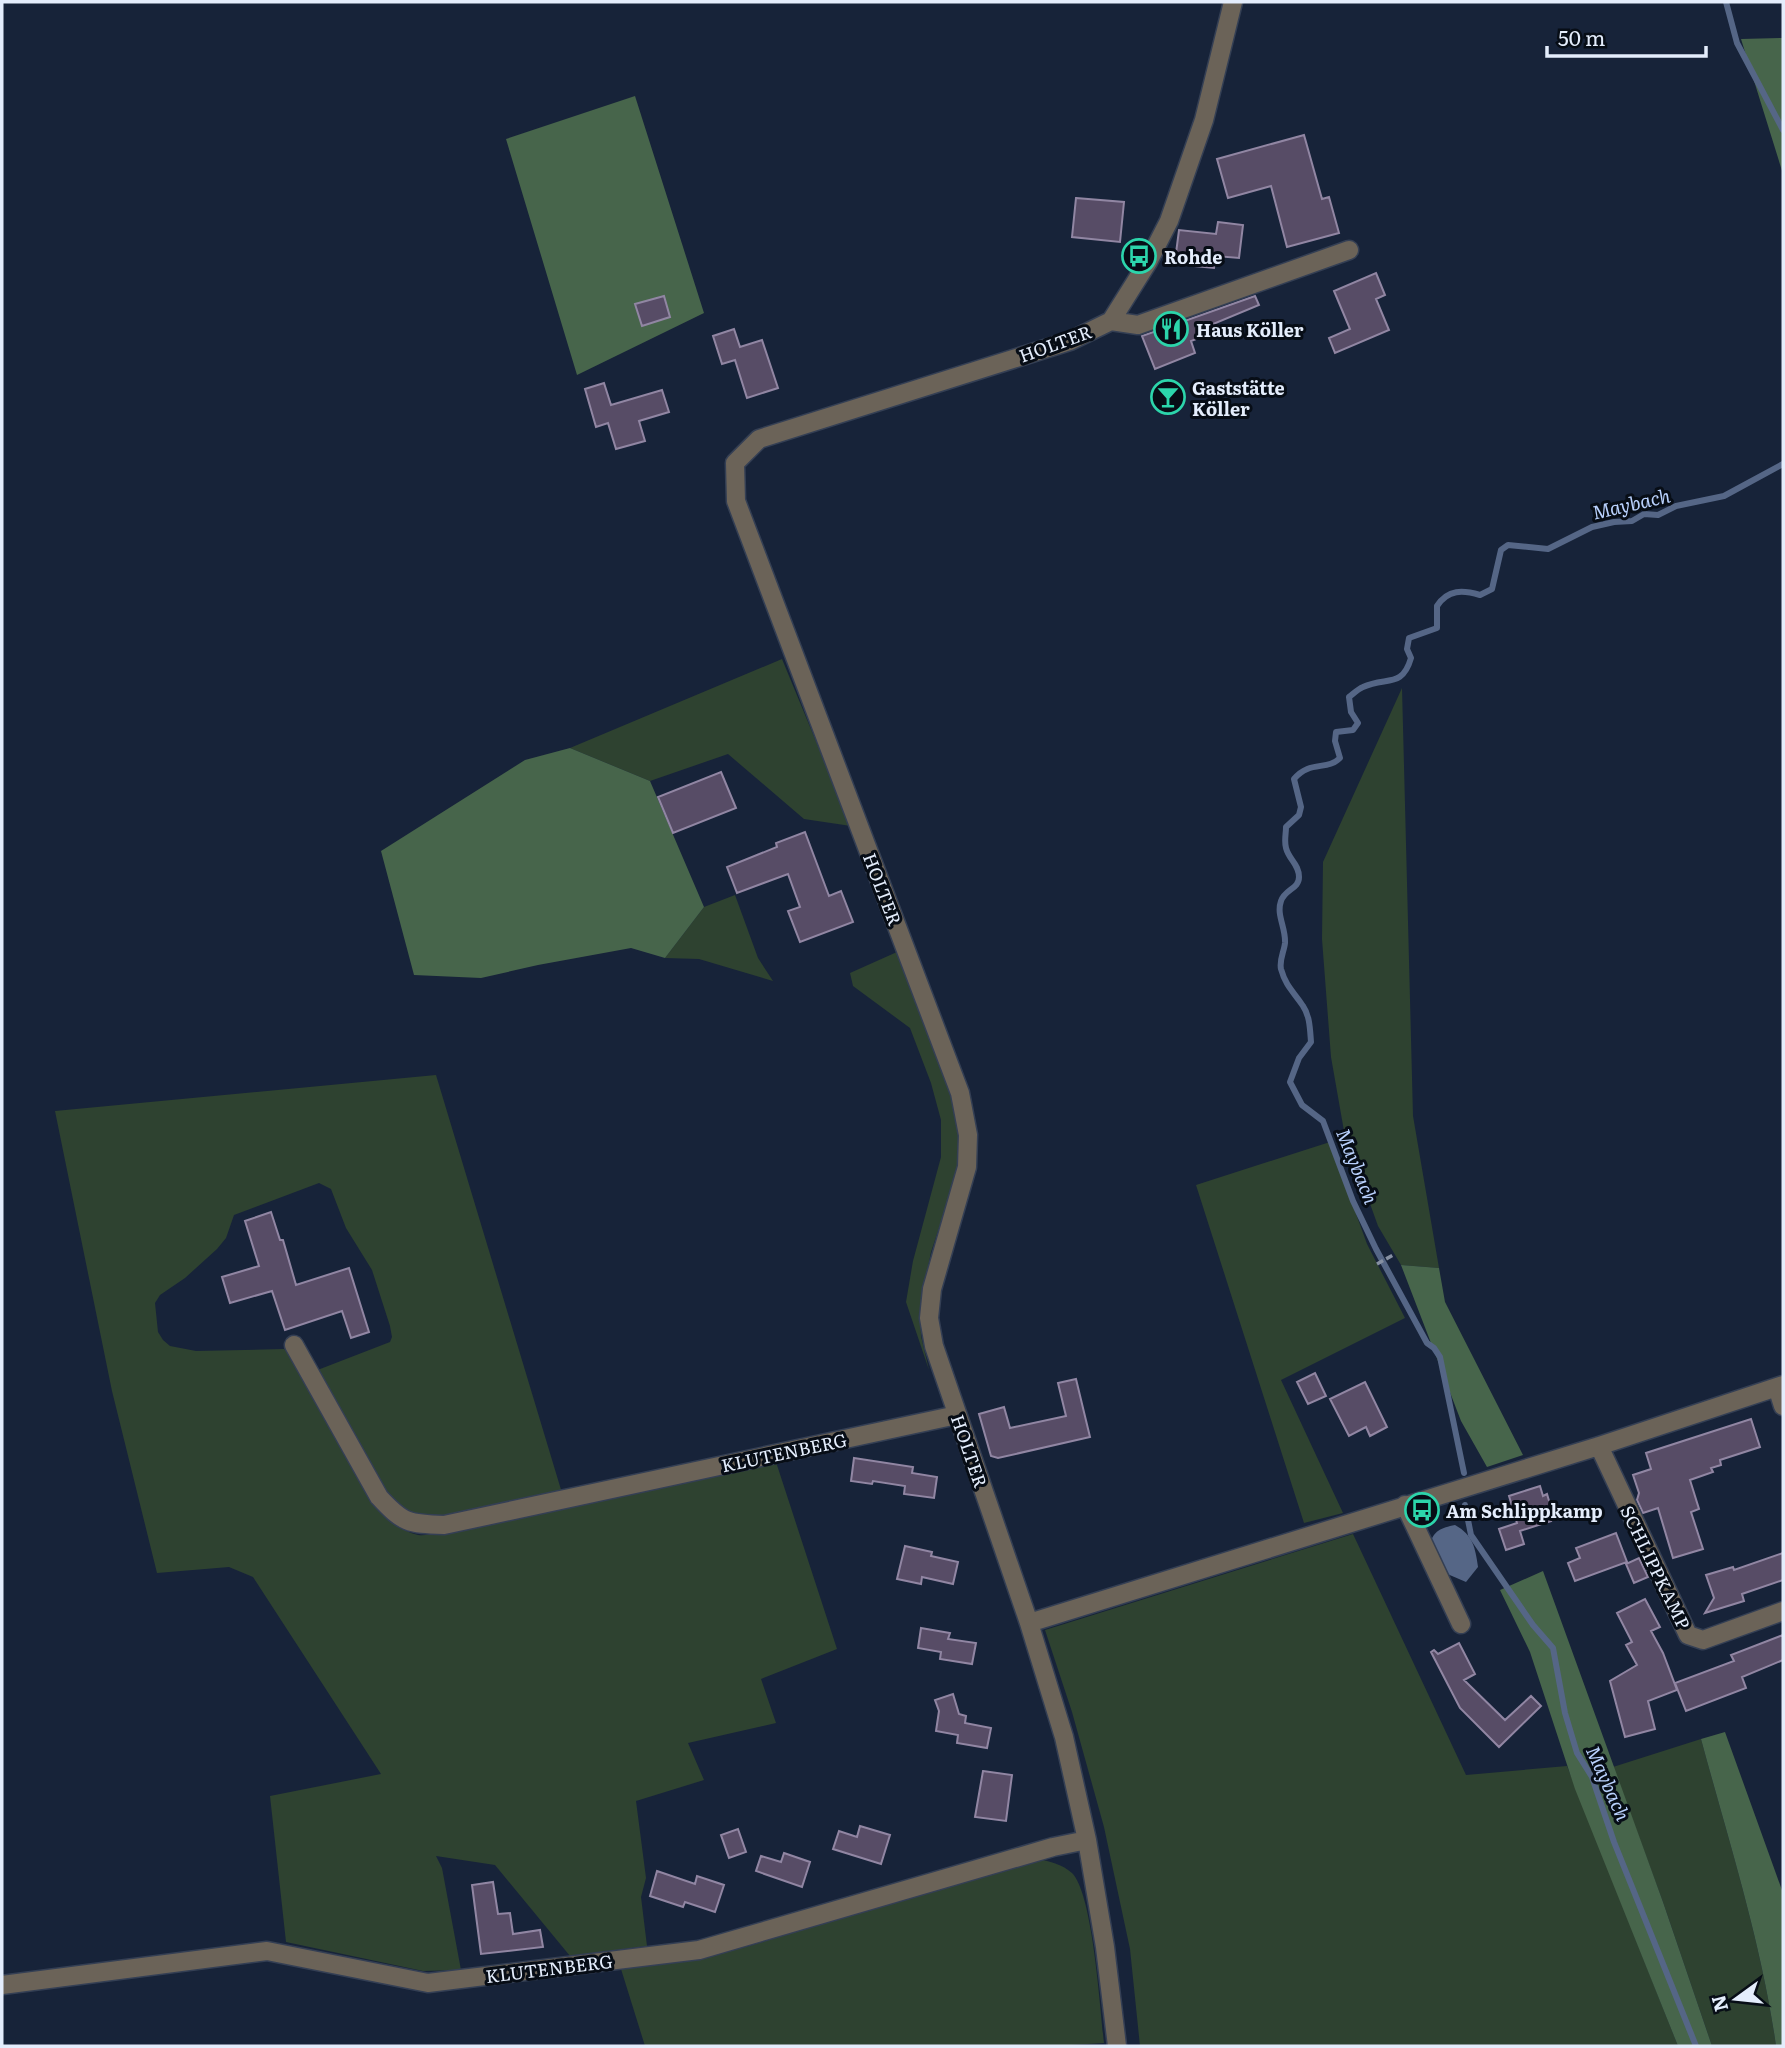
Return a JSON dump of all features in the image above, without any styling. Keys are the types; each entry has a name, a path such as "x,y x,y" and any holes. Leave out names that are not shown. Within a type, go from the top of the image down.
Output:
{"street":[{"name":"HOLTER","path":"1116,2046 1105,1947 1087,1840 1064,1737 1029,1623 934,1346 929,1318 932,1289 967,1167 968,1135 960,1093 736,501 735,463 759,439 1070,341 1111,321 1148,262 1169,220 1204,120 1233,2"},
{"path":"1111,321 1138,325 1349,250"},
{"name":"KLUTENBERG","path":"294,1345 379,1497 396,1514 413,1524 444,1525 957,1415"},
{"path":"1029,1623 1405,1504 1599,1446 1780,1386 1783,1406"},
{"name":"SCHLIPPKAMP","path":"1599,1446 1688,1635 1703,1640 1783,1611"},
{"path":"1405,1504 1461,1625"},
{"name":"KLUTENBERG","path":"2,1985 267,1951 428,1983 699,1950 1040,1850 1087,1840"}],"path":[{"path":"1377,1264 1393,1255"}],"green space":[{"path":"1783,38 1783,174 1741,39"},
{"path":"635,96 704,313 577,375 506,139"},
{"path":"782,659 851,826 804,819 728,754 650,781 570,748"},
{"path":"1402,688 1413,1116 1439,1268 1401,1265 1378,1226 1344,1131 1331,1057 1322,939 1323,862"},
{"path":"570,748 650,781 704,907 665,958 631,948 481,978 414,975 381,851 525,760"},
{"path":"735,895 758,958 773,981 699,959 665,958 704,907"},
{"path":"897,952 957,1108 962,1131 961,1162 931,1252 920,1307 921,1336 929,1370 906,1302 913,1261 941,1157 941,1120 931,1083 910,1028 853,986 850,973"},
{"path":"436,1075 562,1493 461,1516 416,1517 388,1500 315,1371 390,1342 392,1337 372,1270 346,1228 331,1189 319,1183 234,1215 226,1238 217,1249 185,1278 160,1295 155,1303 158,1332 170,1346 196,1351 284,1349 298,1360 369,1495 396,1525 418,1535 447,1532 776,1462 837,1649 761,1679 776,1723 688,1743 704,1780 636,1801 646,1878 641,1897 647,1946 570,1956 495,1865 436,1856 442,1868 461,1970 423,1971 286,1942 270,1796 381,1774 253,1577 229,1567 157,1573 112,1391 55,1111"},
{"path":"1330,1142 1367,1244 1405,1318 1281,1380 1343,1513 1304,1523 1196,1185"},
{"path":"1401,1265 1439,1268 1445,1302 1523,1455 1487,1467 1461,1421"},
{"path":"1353,1534 1466,1775 1567,1766 1678,2046 1140,2046 1130,1949 1104,1827 1072,1712 1045,1630"},
{"path":"1543,1571 1663,1902 1712,2046 1678,2046 1575,1789 1530,1652 1500,1590"},
{"path":"1725,1732 1783,1893 1783,2046 1776,2046 1753,1930 1701,1739"},
{"path":"1701,1739 1753,1930 1776,2046 1712,2046 1613,1767"},
{"path":"1037,1859 1064,1867 1072,1873 1079,1885 1090,1927 1104,2043 1056,2046 645,2046 621,1969 682,1962 749,1946"}],"water":[{"path":"1455,1525 1469,1537 1476,1553 1478,1567 1466,1582 1445,1573 1430,1544 1439,1530"}],"building":[{"path":"1304,135 1322,199 1329,197 1339,233 1287,247 1271,186 1228,198 1217,159"},
{"path":"1076,198 1124,202 1120,242 1072,237"},
{"path":"1218,222 1243,225 1239,258 1216,256 1214,268 1195,266 1196,255 1176,253 1179,230 1216,234"},
{"path":"1376,273 1385,295 1376,299 1389,330 1335,353 1329,338 1350,329 1334,291"},
{"path":"664,296 670,317 642,326 635,304"},
{"name":"Haus Köller","path":"1255,296 1259,305 1201,329 1204,336 1191,341 1195,353 1155,369 1142,336"},
{"path":"734,329 740,347 762,340 778,388 747,398 735,360 722,364 713,336"},
{"path":"604,383 611,405 662,390 669,412 639,421 645,441 616,449 608,423 596,427 585,389"},
{"path":"721,772 736,808 673,833 658,797"},
{"path":"805,832 829,896 841,891 853,922 800,942 788,911 800,907 788,874 737,893 727,867 777,847 776,843"},
{"path":"271,1212 280,1240 283,1240 296,1285 349,1268 369,1332 351,1338 342,1311 285,1330 272,1291 230,1303 222,1277 259,1266 245,1221"},
{"path":"1315,1373 1326,1396 1308,1404 1297,1382"},
{"path":"1076,1379 1090,1437 998,1458 991,1456 979,1414 1004,1407 1010,1428 1066,1416 1058,1383"},
{"path":"1365,1382 1387,1427 1370,1436 1366,1427 1349,1436 1330,1399"},
{"path":"1751,1419 1760,1447 1720,1460 1721,1465 1711,1468 1713,1472 1690,1480 1699,1509 1691,1512 1703,1549 1673,1558 1658,1508 1643,1513 1637,1500 1639,1493 1633,1475 1651,1469 1646,1453"},
{"path":"854,1458 913,1467 912,1473 937,1477 934,1498 904,1494 905,1486 851,1481"},
{"path":"1540,1486 1543,1496 1547,1494 1552,1511 1548,1512 1551,1521 1520,1531 1524,1544 1506,1550 1499,1529 1517,1523 1509,1496"},
{"path":"1616,1533 1627,1562 1575,1581 1568,1563 1580,1558 1576,1548"},
{"path":"905,1546 958,1562 953,1584 922,1577 921,1584 897,1579"},
{"path":"1783,1553 1783,1580 1742,1594 1744,1601 1705,1613 1714,1598 1706,1575 1733,1567 1734,1570"},
{"path":"1639,1558 1648,1577 1634,1583 1626,1564"},
{"path":"1645,1599 1660,1627 1651,1631 1663,1653 1677,1690 1648,1701 1655,1729 1625,1737 1610,1681 1637,1665 1626,1645 1632,1642 1617,1613"},
{"path":"921,1628 950,1633 948,1639 976,1643 972,1664 940,1659 941,1652 918,1648"},
{"path":"1783,1635 1783,1660 1742,1677 1746,1688 1686,1711 1675,1683 1734,1661 1731,1655"},
{"path":"1459,1643 1475,1674 1464,1680 1505,1720 1531,1696 1541,1706 1499,1747 1460,1708 1431,1652 1434,1650 1438,1654"},
{"path":"953,1694 959,1714 966,1716 965,1723 991,1728 987,1748 957,1743 958,1735 936,1731 939,1711 935,1700"},
{"path":"983,1771 1012,1775 1006,1821 975,1817"},
{"path":"860,1826 890,1835 881,1864 833,1849 839,1831 857,1837"},
{"path":"738,1829 746,1852 729,1858 721,1835"},
{"path":"784,1853 810,1862 802,1887 756,1871 761,1856 781,1862"},
{"path":"657,1871 695,1884 697,1876 724,1885 715,1912 685,1902 683,1907 650,1896"},
{"path":"493,1882 498,1914 510,1913 513,1934 540,1930 543,1947 481,1954 472,1885"}],"waterway":[{"path":"1726,2 1737,43 1783,130"},
{"name":"Maybach","path":"1464,1473 1440,1357 1427,1343 1376,1249 1353,1201 1323,1121 1302,1105 1290,1082 1299,1058 1311,1042 1307,1014 1290,989 1281,969 1285,943 1280,906 1283,897 1297,884 1299,877 1285,843 1286,827 1299,815 1301,807 1294,779 1312,767 1330,764 1340,758 1335,741 1336,732 1353,730 1358,723 1351,712 1349,697 1363,687 1392,680 1403,674 1411,658 1407,649 1409,638 1437,628 1437,606 1446,596 1456,592 1480,595 1492,589 1501,550 1508,545 1548,549 1592,527 1632,521 1644,514 1658,515 1676,506 1724,496 1783,464"},
{"name":"Maybach","path":"1465,1505 1471,1535 1533,1625 1553,1648 1565,1713 1577,1753 1592,1777 1614,1842 1696,2046"}],"place":[{"name":"Rohde","path":"1139,256"},
{"name":"Haus Köller","path":"1171,329"},
{"name":"Gaststätte Köller","path":"1168,397"},
{"name":"Am Schlippkamp","path":"1422,1510"}]}
